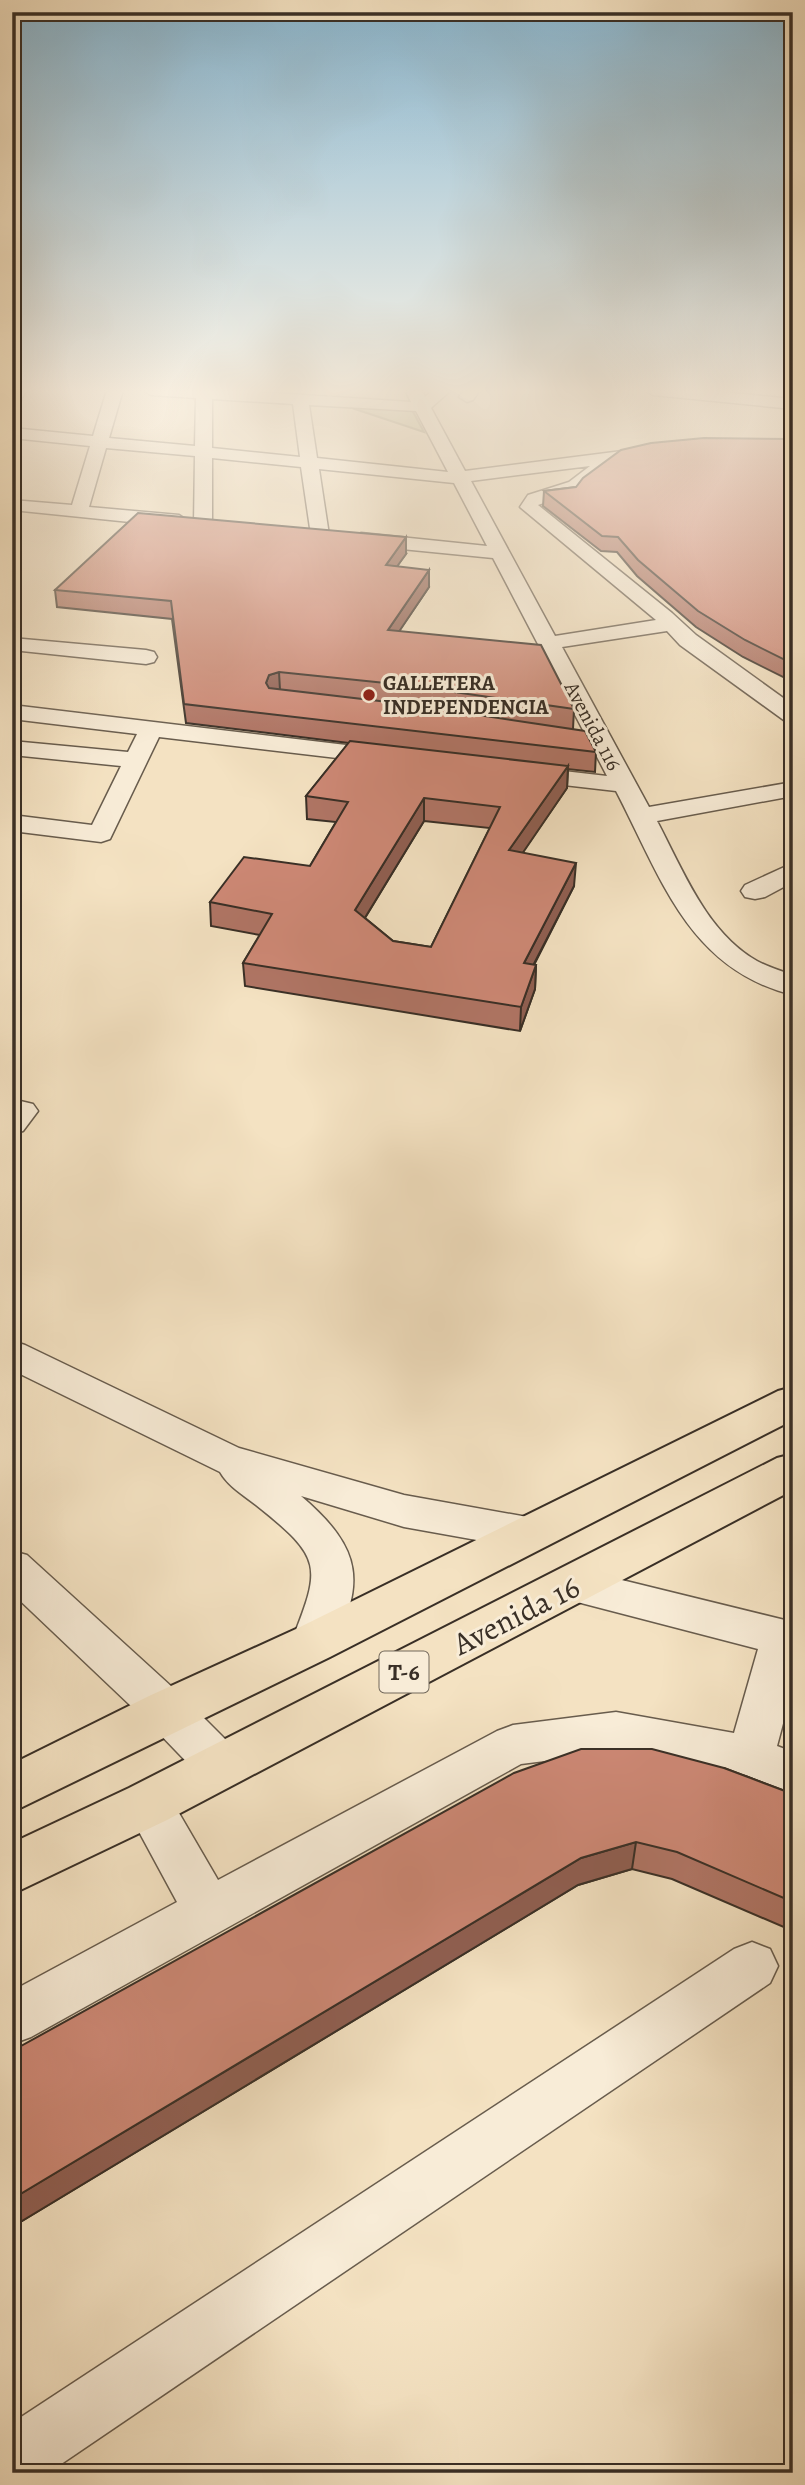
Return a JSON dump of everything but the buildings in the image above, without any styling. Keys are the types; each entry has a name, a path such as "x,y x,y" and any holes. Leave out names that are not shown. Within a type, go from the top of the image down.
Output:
{"highway":[{"name":"T-6","path":"12,1788 167,1711 313,1643 793,1402"},
{"name":"Avenida 16","path":"12,1870 148,1804 793,1470"}],"street":[{"path":"23,506 209,524 208,506"},
{"path":"79,511 81,506"},
{"path":"324,506 334,537"},
{"name":"Avenida 116","path":"475,506 696,918 719,945 747,967 793,986"},
{"path":"530,507 688,639 793,716"},
{"path":"294,533 500,553"},
{"path":"546,639 669,621"},
{"path":"12,644 146,657"},
{"path":"12,712 408,759"},
{"path":"12,823 101,834 151,729"},
{"path":"577,739 602,743"},
{"path":"12,748 136,760"},
{"path":"503,771 625,785"},
{"path":"645,824 793,789"},
{"path":"645,824 793,803"},
{"path":"755,891 793,871"},
{"path":"12,1108 22,1111 12,1124"},
{"path":"12,1354 226,1459 404,1511 533,1534"},
{"path":"226,1459 305,1524 329,1551 334,1581 313,1643"},
{"path":"12,1567 167,1711 221,1766"},
{"path":"12,2019 513,1745 616,1732 772,1765 788,1639 573,1585"},
{"path":"148,1804 209,1911"},
{"path":"12,2468 25,2451 752,1966"}],"place":[{"name":"GALLETERA INDEPENDENCIA","path":"369,695"}]}
